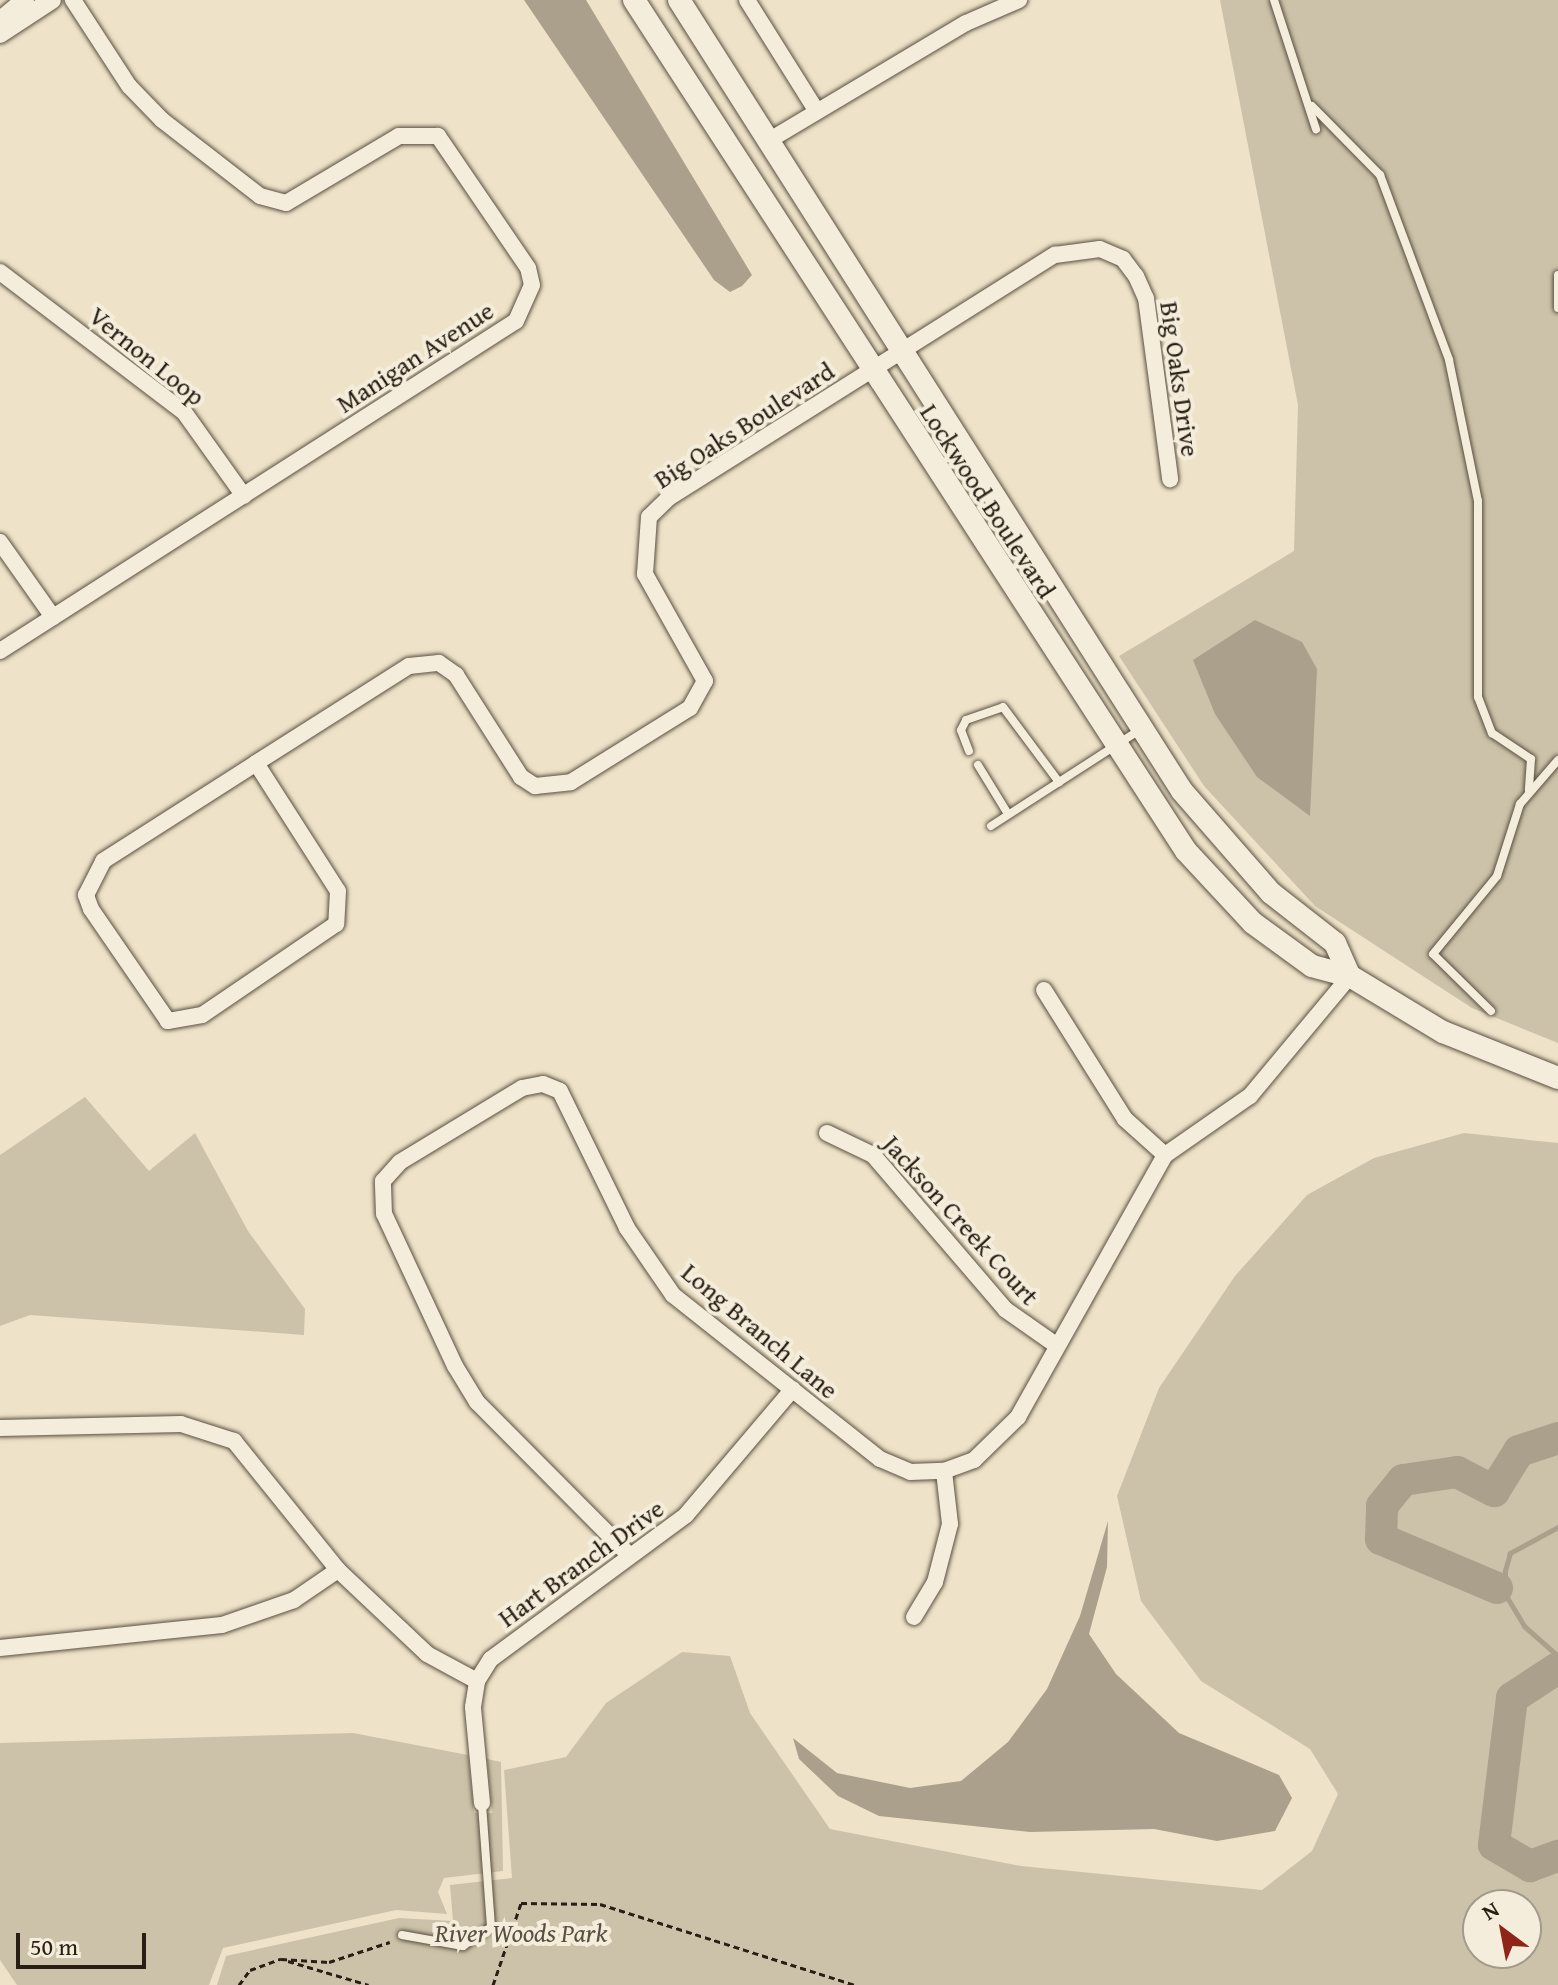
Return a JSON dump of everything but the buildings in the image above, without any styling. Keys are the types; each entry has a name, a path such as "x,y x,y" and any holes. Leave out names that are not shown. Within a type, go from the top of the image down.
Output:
{"main road":[{"name":"Lockwood Boulevard","path":"634,0 1155,814 1253,923 1312,966 1350,976 1443,1032 1558,1078"},
{"name":"Lockwood Boulevard","path":"679,0 901,353 1142,728 1208,825 1271,893 1335,943 1350,976"}],"street":[{"path":"0,21 25,0"},
{"path":"0,34 52,0"},
{"name":"Manigan Avenue","path":"0,651 516,321 529,303 528,268 438,136 399,136 286,203 260,196 140,97 73,0"},
{"path":"747,0 816,110"},
{"path":"768,141 816,110 1019,0"},
{"name":"Big Oaks Drive","path":"901,353 1055,255 1078,247 1123,259 1146,298 1170,479"},
{"name":"Vernon Loop","path":"0,272 184,412 244,496"},
{"name":"Big Oaks Boulevard","path":"256,763 338,891 336,924 202,1015 168,1021 91,909 91,877 103,861 256,763 425,662 456,675 521,777 535,786 571,782 677,717 705,681 645,574 649,517 670,497 901,353"},
{"path":"0,542 53,617"},
{"path":"914,1617 935,1582 950,1524 944,1471 1001,1438 1165,1155 1250,1096 1350,976"},
{"path":"1044,990 1125,1119 1165,1155"},
{"name":"Long Branch Lane","path":"630,1556 477,1402 455,1366 384,1214 383,1181 400,1162 522,1088 543,1084 560,1091 652,1268 673,1295 880,1459 910,1472 944,1471"},
{"name":"Jackson Creek Court","path":"827,1133 873,1155 1006,1310 1056,1345"},
{"name":"Hart Branch Drive","path":"477,1681 491,1659 630,1556 715,1486 793,1389"},
{"path":"0,1428 135,1424 212,1430 255,1458 338,1570 427,1654 477,1681 482,1803"},
{"path":"0,1648 222,1625 294,1600 338,1570"}],"lane":[{"path":"1274,0 1312,106 1316,129"},
{"path":"1312,106 1380,175 1449,360 1478,501 1480,706 1492,733 1531,759 1529,790 1504,865 1433,954 1491,1011"},
{"path":"1558,275 1558,308"},
{"path":"969,751 961,730 966,720 1003,707 1059,782"},
{"path":"991,826 1142,728"},
{"path":"1529,790 1558,760"},
{"path":"978,765 1008,814"},
{"path":"402,1935 463,1946 491,1927 482,1803"}],"path":[{"path":"493,1985 521,1903 600,1904 856,1985"},
{"path":"239,1985 250,1970 281,1959 360,1957 402,1935"},
{"path":"281,1959 369,1985"}],"green space":[{"path":"1220,0 1558,0 1558,1043 1472,1008 1315,906 1204,786 1119,656 1294,551 1298,405"},
{"path":"85,1097 149,1171 195,1133 248,1231 305,1309 304,1335 30,1315 0,1326 0,1155"},
{"name":"River Woods Park","path":"1464,1133 1558,1143 1558,1985 217,1985 226,1956 399,1918 453,1921 450,1885 512,1878 504,1770 566,1757 606,1703 682,1652 730,1656 750,1713 830,1829 1021,1866 1262,1890 1312,1851 1338,1794 1310,1749 1201,1681 1141,1601 1117,1496 1159,1388 1235,1276 1307,1195 1374,1158"},
{"path":"353,1733 468,1755 474,1813 492,1813 487,1759 501,1762 503,1871 444,1878 438,1892 447,1914 396,1910 223,1948 209,1985 17,1985 0,1960 0,1743"}],"shaded area":[{"path":"524,0 586,0 752,275 742,286 730,292 714,280"},
{"path":"1255,620 1302,642 1317,669 1310,816 1257,777 1215,714 1193,660"},
{"path":"1108,1521 1107,1567 1089,1634 1116,1674 1179,1733 1279,1775 1292,1798 1275,1831 1217,1841 1154,1829 1030,1832 879,1816 838,1796 799,1759 793,1738 837,1773 910,1788 961,1781 1008,1742 1047,1689 1080,1616"}],"waterway":[{"path":"1497,1588 1381,1539 1382,1506 1403,1480 1457,1472 1494,1491 1519,1451 1558,1438"},
{"path":"1558,1527 1510,1553 1505,1571 1505,1594 1524,1626 1558,1656"},
{"path":"1558,1668 1512,1698 1494,1845 1530,1866 1558,1856"}]}
